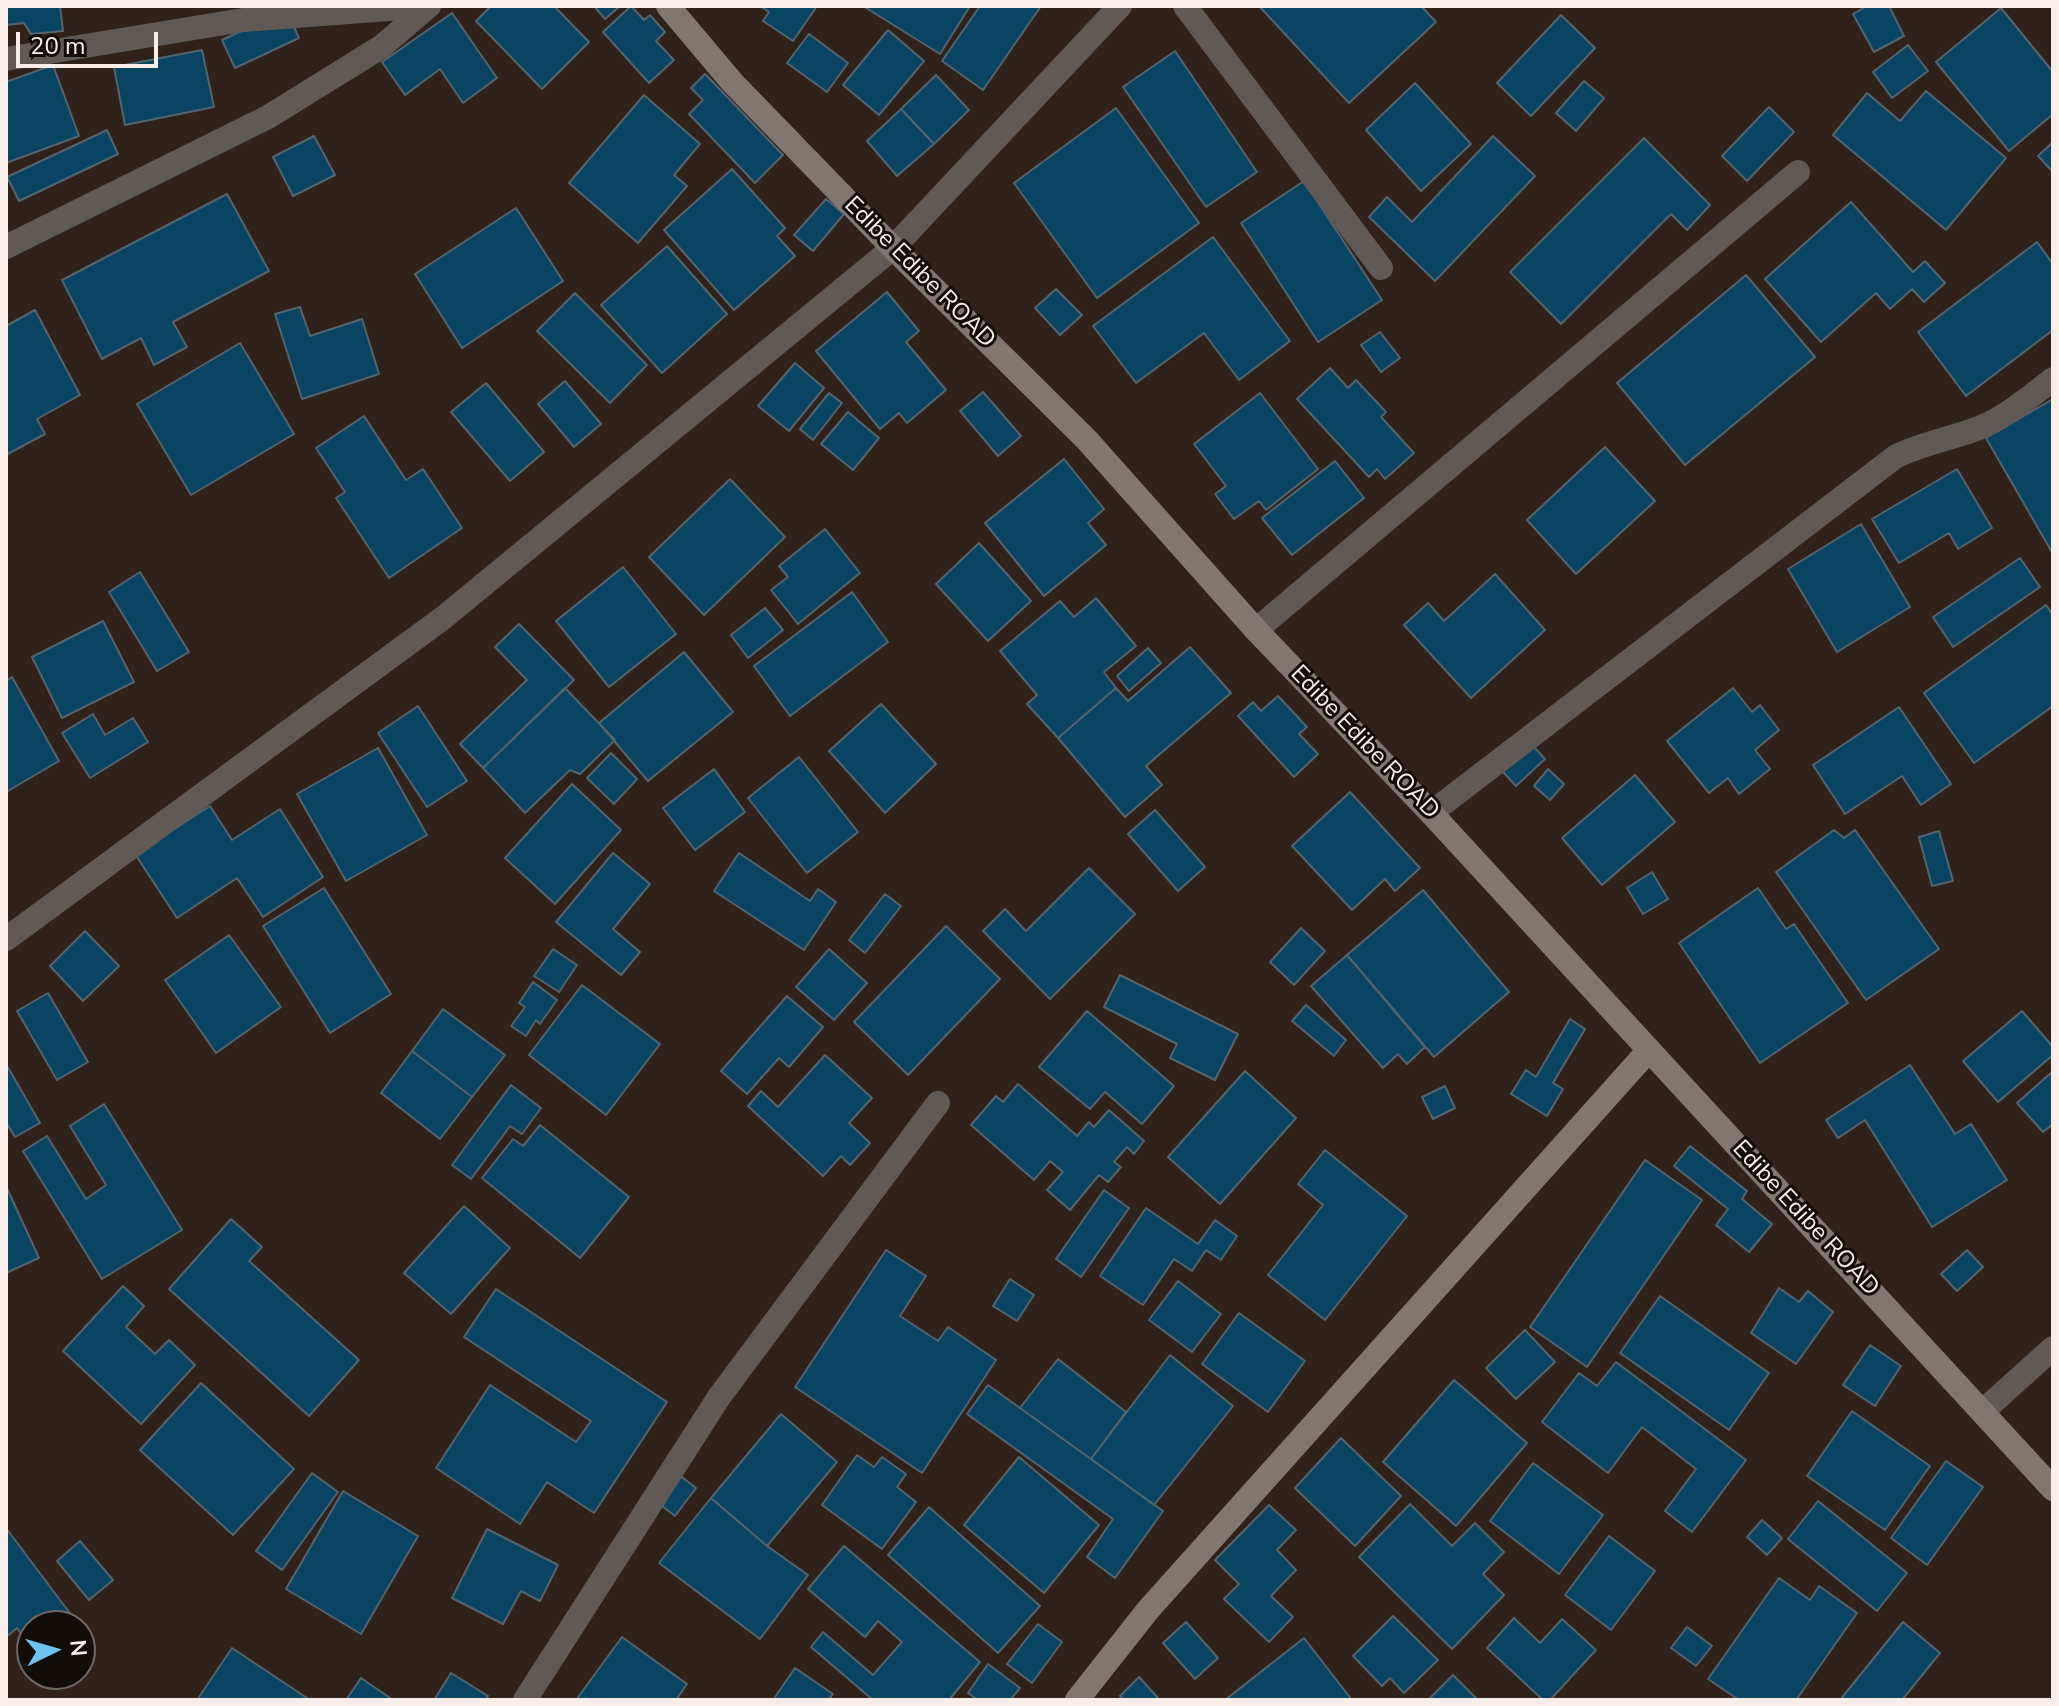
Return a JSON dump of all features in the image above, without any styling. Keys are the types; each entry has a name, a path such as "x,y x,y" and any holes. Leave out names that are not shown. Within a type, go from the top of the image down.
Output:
{"main road":[{"name":"Edibe Edibe ROAD","path":"668,6 732,82 893,248 1086,439 1256,630 1431,813 2053,1489"},
{"path":"1077,1700 1148,1610 1649,1050"}],"street":[{"path":"6,59 243,20 428,6"},
{"path":"6,247 268,117 381,47 428,6"},
{"path":"6,939 443,618 893,248 1120,6"},
{"path":"1185,6 1381,268"},
{"path":"1256,630 1798,172"},
{"path":"1431,813 1895,457 1917,445 1979,428 2008,413 2053,379"},
{"path":"525,1700 719,1397 938,1103"},
{"path":"1983,1411 2053,1348"}],"building":[{"path":"6,6 60,6 63,31 31,34 24,23 6,25"},
{"path":"491,6 554,6 589,42 542,89 476,21"},
{"path":"594,6 620,6 605,19"},
{"path":"631,6 644,20 650,15 665,32 656,41 674,60 649,83 603,32"},
{"path":"760,6 817,6 793,41 763,21 769,12"},
{"path":"863,6 970,6 940,54"},
{"path":"980,6 1041,6 983,90 942,61"},
{"path":"1259,6 1421,6 1436,22 1349,103"},
{"path":"1867,6 1889,6 1904,36 1874,52 1853,14"},
{"path":"2001,8 2053,72 2053,114 2009,151 1936,62"},
{"path":"286,10 299,38 235,68 222,40"},
{"path":"452,13 497,78 463,103 440,69 405,95 382,62"},
{"path":"1561,15 1595,48 1531,116 1497,83"},
{"path":"888,30 924,61 879,115 843,85"},
{"path":"809,34 848,63 827,92 787,63"},
{"path":"1908,45 1928,71 1892,98 1873,72"},
{"path":"202,50 214,107 125,125 114,67"},
{"path":"1175,51 1257,172 1206,207 1123,87"},
{"path":"53,65 79,136 6,163 6,82"},
{"path":"705,74 783,155 755,183 689,114 703,100 691,88"},
{"path":"936,75 969,110 934,144 901,109"},
{"path":"1584,81 1604,98 1576,131 1556,113"},
{"path":"1415,83 1471,144 1421,191 1366,130"},
{"path":"1926,91 2006,158 1946,230 1833,135 1867,93 1900,121"},
{"path":"644,95 700,144 674,175 687,186 638,243 569,183"},
{"path":"1769,107 1794,132 1747,181 1722,156"},
{"path":"1116,108 1199,223 1097,298 1014,183"},
{"path":"901,109 934,144 897,176 867,141"},
{"path":"107,130 118,154 19,201 7,177"},
{"path":"314,136 335,175 293,196 273,157"},
{"path":"1493,136 1535,176 1435,281 1369,217 1387,197 1412,222"},
{"path":"1644,138 1710,205 1687,230 1671,214 1561,324 1510,272"},
{"path":"2053,142 2053,172 2038,156"},
{"path":"732,169 785,228 777,236 795,256 734,310 664,230"},
{"path":"1304,181 1382,300 1318,342 1241,223"},
{"path":"227,194 269,271 173,322 187,347 154,365 141,338 102,359 62,280"},
{"path":"826,199 844,214 813,251 794,235"},
{"path":"1851,202 1913,272 1925,261 1945,283 1924,302 1912,289 1890,309 1876,293 1821,342 1765,279"},
{"path":"516,208 563,281 462,348 415,274"},
{"path":"1213,237 1290,341 1239,380 1204,333 1136,383 1093,326"},
{"path":"2037,242 2053,264 2053,330 1966,396 1918,332"},
{"path":"667,246 727,314 662,373 601,305"},
{"path":"1746,275 1815,357 1685,465 1617,383"},
{"path":"1056,289 1082,315 1060,335 1035,308"},
{"path":"887,292 919,331 906,342 946,390 907,423 899,413 880,429 816,351"},
{"path":"575,293 647,365 610,403 537,331"},
{"path":"300,307 310,336 362,319 379,374 302,399 275,314"},
{"path":"35,310 80,395 37,419 45,434 6,455 6,326"},
{"path":"1380,332 1400,358 1381,372 1361,345"},
{"path":"240,343 294,434 191,495 137,404"},
{"path":"795,363 824,388 789,431 758,406"},
{"path":"1330,368 1348,388 1356,380 1386,412 1381,417 1414,453 1385,479 1377,469 1369,477 1297,399"},
{"path":"565,381 601,424 574,447 538,404"},
{"path":"486,383 544,452 510,481 451,412"},
{"path":"983,392 1021,436 998,456 960,411"},
{"path":"829,393 842,403 813,440 800,429"},
{"path":"1260,393 1318,469 1266,510 1259,501 1234,519 1215,494 1226,486 1194,444"},
{"path":"2053,399 2053,554 1986,438"},
{"path":"848,412 879,438 853,470 821,444"},
{"path":"364,416 406,480 423,469 462,528 389,578 336,498 345,492 316,448"},
{"path":"1605,447 1655,501 1576,574 1527,520"},
{"path":"1064,459 1104,509 1088,523 1106,545 1044,596 985,523"},
{"path":"1335,461 1364,498 1292,555 1262,518"},
{"path":"1957,469 1992,528 1958,549 1949,533 1899,563 1872,519"},
{"path":"730,479 785,537 704,615 649,557"},
{"path":"1861,524 1910,607 1837,652 1788,569"},
{"path":"825,529 860,573 798,624 771,590 788,577 779,566"},
{"path":"979,543 1031,601 988,641 936,584"},
{"path":"2020,558 2040,587 1953,647 1933,617"},
{"path":"623,567 676,634 609,687 556,621"},
{"path":"140,572 189,652 157,671 109,592"},
{"path":"1495,574 1545,630 1471,698 1404,625 1428,603 1444,621"},
{"path":"852,592 888,642 790,716 754,666"},
{"path":"1096,598 1136,646 1104,672 1116,688 1058,738 1027,704 1037,695 1000,651 1060,601 1074,617"},
{"path":"2046,605 2053,615 2053,706 1974,763 1924,693"},
{"path":"765,608 783,630 748,658 731,635"},
{"path":"103,621 134,682 62,718 32,657"},
{"path":"519,624 574,680 483,768 460,744 527,680 495,647"},
{"path":"1190,647 1231,693 1146,766 1162,785 1125,817 1058,738 1116,688 1128,701"},
{"path":"1148,648 1161,663 1129,691 1117,676"},
{"path":"684,652 733,712 648,781 599,723"},
{"path":"12,677 59,761 6,792 6,681"},
{"path":"565,688 615,740 580,774 570,770 525,813 483,768"},
{"path":"1733,688 1752,712 1760,705 1779,730 1755,750 1770,769 1739,794 1728,778 1709,793 1667,741"},
{"path":"1278,696 1307,727 1299,734 1318,754 1294,777 1238,716 1253,702 1261,711"},
{"path":"881,704 936,764 885,813 829,751"},
{"path":"418,706 467,781 427,807 378,733"},
{"path":"1899,707 1951,784 1921,805 1902,776 1845,814 1813,765"},
{"path":"93,714 105,735 133,718 148,742 90,778 62,733"},
{"path":"1520,732 1545,759 1516,786 1491,759"},
{"path":"378,748 427,835 346,881 297,794"},
{"path":"611,753 637,779 614,804 587,778"},
{"path":"799,757 858,832 807,873 748,798"},
{"path":"714,769 745,812 695,850 663,808"},
{"path":"1548,769 1564,784 1550,800 1534,786"},
{"path":"1635,775 1675,822 1602,885 1562,838"},
{"path":"572,784 621,830 555,904 505,858"},
{"path":"1350,792 1420,868 1395,891 1385,879 1352,910 1292,846"},
{"path":"210,806 232,840 280,809 323,877 263,917 237,878 177,918 135,854"},
{"path":"1155,810 1205,867 1178,891 1128,834"},
{"path":"1834,830 1844,838 1855,830 1939,949 1866,1000 1776,872"},
{"path":"1939,831 1953,881 1932,886 1919,837"},
{"path":"613,853 650,884 613,929 640,952 621,975 556,922"},
{"path":"739,853 810,901 818,889 836,902 804,950 714,891"},
{"path":"1089,868 1135,914 1050,999 983,931 1005,909 1026,931"},
{"path":"1652,872 1668,899 1643,914 1627,888"},
{"path":"324,888 391,994 330,1033 263,926"},
{"path":"1758,888 1786,929 1794,924 1848,1003 1760,1063 1679,943"},
{"path":"1423,890 1509,992 1434,1057 1347,955"},
{"path":"885,894 901,906 865,953 849,940"},
{"path":"946,926 1000,979 908,1075 854,1022"},
{"path":"1301,928 1325,951 1294,985 1270,962"},
{"path":"85,931 119,966 83,1001 50,966"},
{"path":"229,935 281,1007 216,1053 165,980"},
{"path":"553,949 577,965 559,992 534,976"},
{"path":"829,949 867,983 834,1020 796,987"},
{"path":"1347,955 1425,1047 1407,1064 1398,1054 1383,1068 1311,986"},
{"path":"1120,975 1238,1034 1215,1080 1170,1058 1177,1044 1104,1007"},
{"path":"533,982 557,1000 540,1024 536,1020 526,1036 511,1026 525,1007 519,1003"},
{"path":"582,985 660,1044 606,1115 529,1055"},
{"path":"48,993 88,1062 57,1080 17,1011"},
{"path":"787,996 823,1027 789,1067 779,1058 747,1094 721,1071"},
{"path":"1306,1005 1346,1040 1334,1056 1292,1021"},
{"path":"443,1009 505,1055 472,1097 412,1051"},
{"path":"1087,1011 1174,1086 1142,1124 1105,1092 1090,1109 1039,1067"},
{"path":"2022,1011 2053,1047 2053,1055 1998,1102 1963,1061"},
{"path":"1570,1019 1585,1029 1553,1083 1563,1089 1547,1116 1511,1094 1526,1070 1536,1077"},
{"path":"412,1051 472,1097 440,1139 381,1093"},
{"path":"825,1055 872,1098 849,1123 870,1143 850,1165 841,1156 823,1176 748,1106 761,1091 778,1107"},
{"path":"6,1064 40,1123 15,1137 6,1122"},
{"path":"1910,1065 1955,1134 1971,1124 2007,1180 1932,1227 1865,1120 1838,1138 1826,1120"},
{"path":"1245,1071 1296,1118 1220,1204 1168,1157"},
{"path":"2053,1071 2053,1124 2043,1132 2017,1103"},
{"path":"1018,1084 1077,1136 1089,1122 1094,1127 1109,1110 1144,1141 1134,1154 1127,1147 1114,1162 1121,1167 1108,1182 1099,1175 1070,1210 1047,1190 1063,1172 1050,1161 1034,1180 971,1125 996,1096 1003,1102"},
{"path":"511,1085 541,1108 522,1134 510,1126 471,1179 452,1165"},
{"path":"1445,1086 1455,1108 1433,1119 1422,1097"},
{"path":"104,1104 182,1230 102,1279 23,1151 47,1136 86,1199 106,1185 70,1126"},
{"path":"540,1125 629,1197 580,1258 482,1178 513,1139 523,1146"},
{"path":"1690,1146 1747,1191 1742,1199 1772,1224 1749,1252 1716,1225 1728,1209 1674,1166"},
{"path":"1325,1150 1407,1216 1325,1320 1268,1275 1323,1205 1298,1184"},
{"path":"1645,1160 1702,1200 1587,1367 1530,1327"},
{"path":"6,1186 39,1258 6,1273"},
{"path":"1104,1190 1129,1208 1081,1277 1056,1259"},
{"path":"464,1206 510,1248 451,1314 404,1273"},
{"path":"1146,1208 1198,1244 1215,1220 1237,1236 1221,1260 1206,1250 1192,1271 1174,1259 1143,1305 1100,1276"},
{"path":"231,1219 262,1247 249,1261 359,1360 309,1416 169,1289"},
{"path":"886,1250 926,1276 900,1316 938,1341 948,1327 996,1360 922,1473 795,1387"},
{"path":"1967,1250 1983,1267 1957,1291 1941,1274"},
{"path":"1010,1279 1034,1295 1017,1321 993,1306"},
{"path":"1178,1281 1221,1314 1192,1352 1149,1320"},
{"path":"123,1286 144,1306 126,1327 155,1354 169,1340 195,1365 141,1424 63,1351"},
{"path":"1779,1288 1799,1302 1808,1291 1833,1312 1796,1364 1751,1333"},
{"path":"496,1289 667,1402 594,1513 547,1482 520,1524 436,1468 490,1385 576,1442 591,1421 464,1337"},
{"path":"1660,1296 1769,1373 1729,1430 1620,1353"},
{"path":"1239,1313 1305,1361 1268,1412 1202,1364"},
{"path":"1525,1330 1555,1362 1516,1399 1486,1368"},
{"path":"1870,1345 1901,1366 1875,1406 1843,1385"},
{"path":"1170,1355 1233,1406 1154,1505 1091,1459"},
{"path":"1058,1359 1126,1412 1091,1459 1020,1408"},
{"path":"1616,1362 1746,1460 1692,1532 1665,1511 1696,1469 1642,1427 1608,1473 1542,1422 1579,1373 1597,1386"},
{"path":"1454,1380 1527,1443 1456,1526 1383,1462"},
{"path":"201,1383 294,1469 233,1535 140,1450"},
{"path":"988,1385 1163,1511 1115,1578 1087,1557 1113,1519 967,1414"},
{"path":"1852,1411 1930,1466 1885,1530 1807,1476"},
{"path":"781,1414 837,1462 767,1546 711,1498"},
{"path":"1341,1438 1401,1496 1355,1546 1295,1488"},
{"path":"857,1455 874,1467 882,1457 906,1474 897,1487 916,1502 882,1549 822,1505"},
{"path":"1019,1457 1099,1525 1044,1593 964,1525"},
{"path":"1946,1461 1983,1487 1927,1565 1891,1538"},
{"path":"1533,1463 1603,1515 1559,1574 1490,1521"},
{"path":"312,1473 338,1492 282,1570 256,1551"},
{"path":"678,1474 696,1488 675,1516 657,1502"},
{"path":"343,1491 418,1536 361,1634 286,1589"},
{"path":"711,1498 767,1546 808,1575 760,1639 659,1563"},
{"path":"1818,1501 1907,1573 1877,1611 1788,1539"},
{"path":"1410,1504 1452,1546 1475,1523 1504,1552 1483,1574 1504,1595 1452,1649 1359,1557"},
{"path":"1269,1505 1296,1530 1277,1550 1296,1570 1271,1596 1293,1617 1269,1642 1224,1599 1239,1584 1215,1560"},
{"path":"929,1507 1040,1606 998,1653 888,1555"},
{"path":"1762,1520 1782,1538 1767,1555 1747,1537"},
{"path":"6,1528 68,1610 16,1610 16,1629 6,1637"},
{"path":"487,1529 558,1565 540,1601 521,1591 503,1624 452,1598"},
{"path":"1609,1536 1655,1571 1611,1630 1565,1595"},
{"path":"80,1541 113,1580 89,1600 57,1561"},
{"path":"844,1546 980,1662 949,1700 873,1700 811,1647 823,1632 873,1675 902,1642 878,1621 865,1637 808,1589"},
{"path":"1779,1578 1810,1600 1819,1586 1857,1613 1796,1700 1739,1700 1708,1679"},
{"path":"1393,1616 1438,1660 1404,1693 1390,1678 1382,1686 1353,1656"},
{"path":"1514,1618 1540,1643 1562,1619 1596,1650 1550,1700 1543,1700 1487,1648"},
{"path":"1186,1622 1218,1658 1195,1679 1163,1643"},
{"path":"1903,1622 1940,1653 1902,1700 1840,1700"},
{"path":"1038,1624 1062,1642 1032,1683 1007,1664"},
{"path":"1687,1627 1712,1646 1696,1666 1671,1648"},
{"path":"622,1637 687,1684 676,1700 576,1700"},
{"path":"1304,1638 1352,1700 1225,1700"},
{"path":"232,1648 310,1700 197,1700"},
{"path":"988,1664 1020,1688 1010,1700 978,1700 968,1693"},
{"path":"795,1668 833,1694 828,1700 773,1700"},
{"path":"451,1673 488,1696 485,1700 434,1700"},
{"path":"1453,1675 1478,1700 1428,1700"},
{"path":"1139,1677 1158,1698 1156,1700 1124,1700 1120,1696"},
{"path":"361,1678 393,1700 346,1700"}]}
